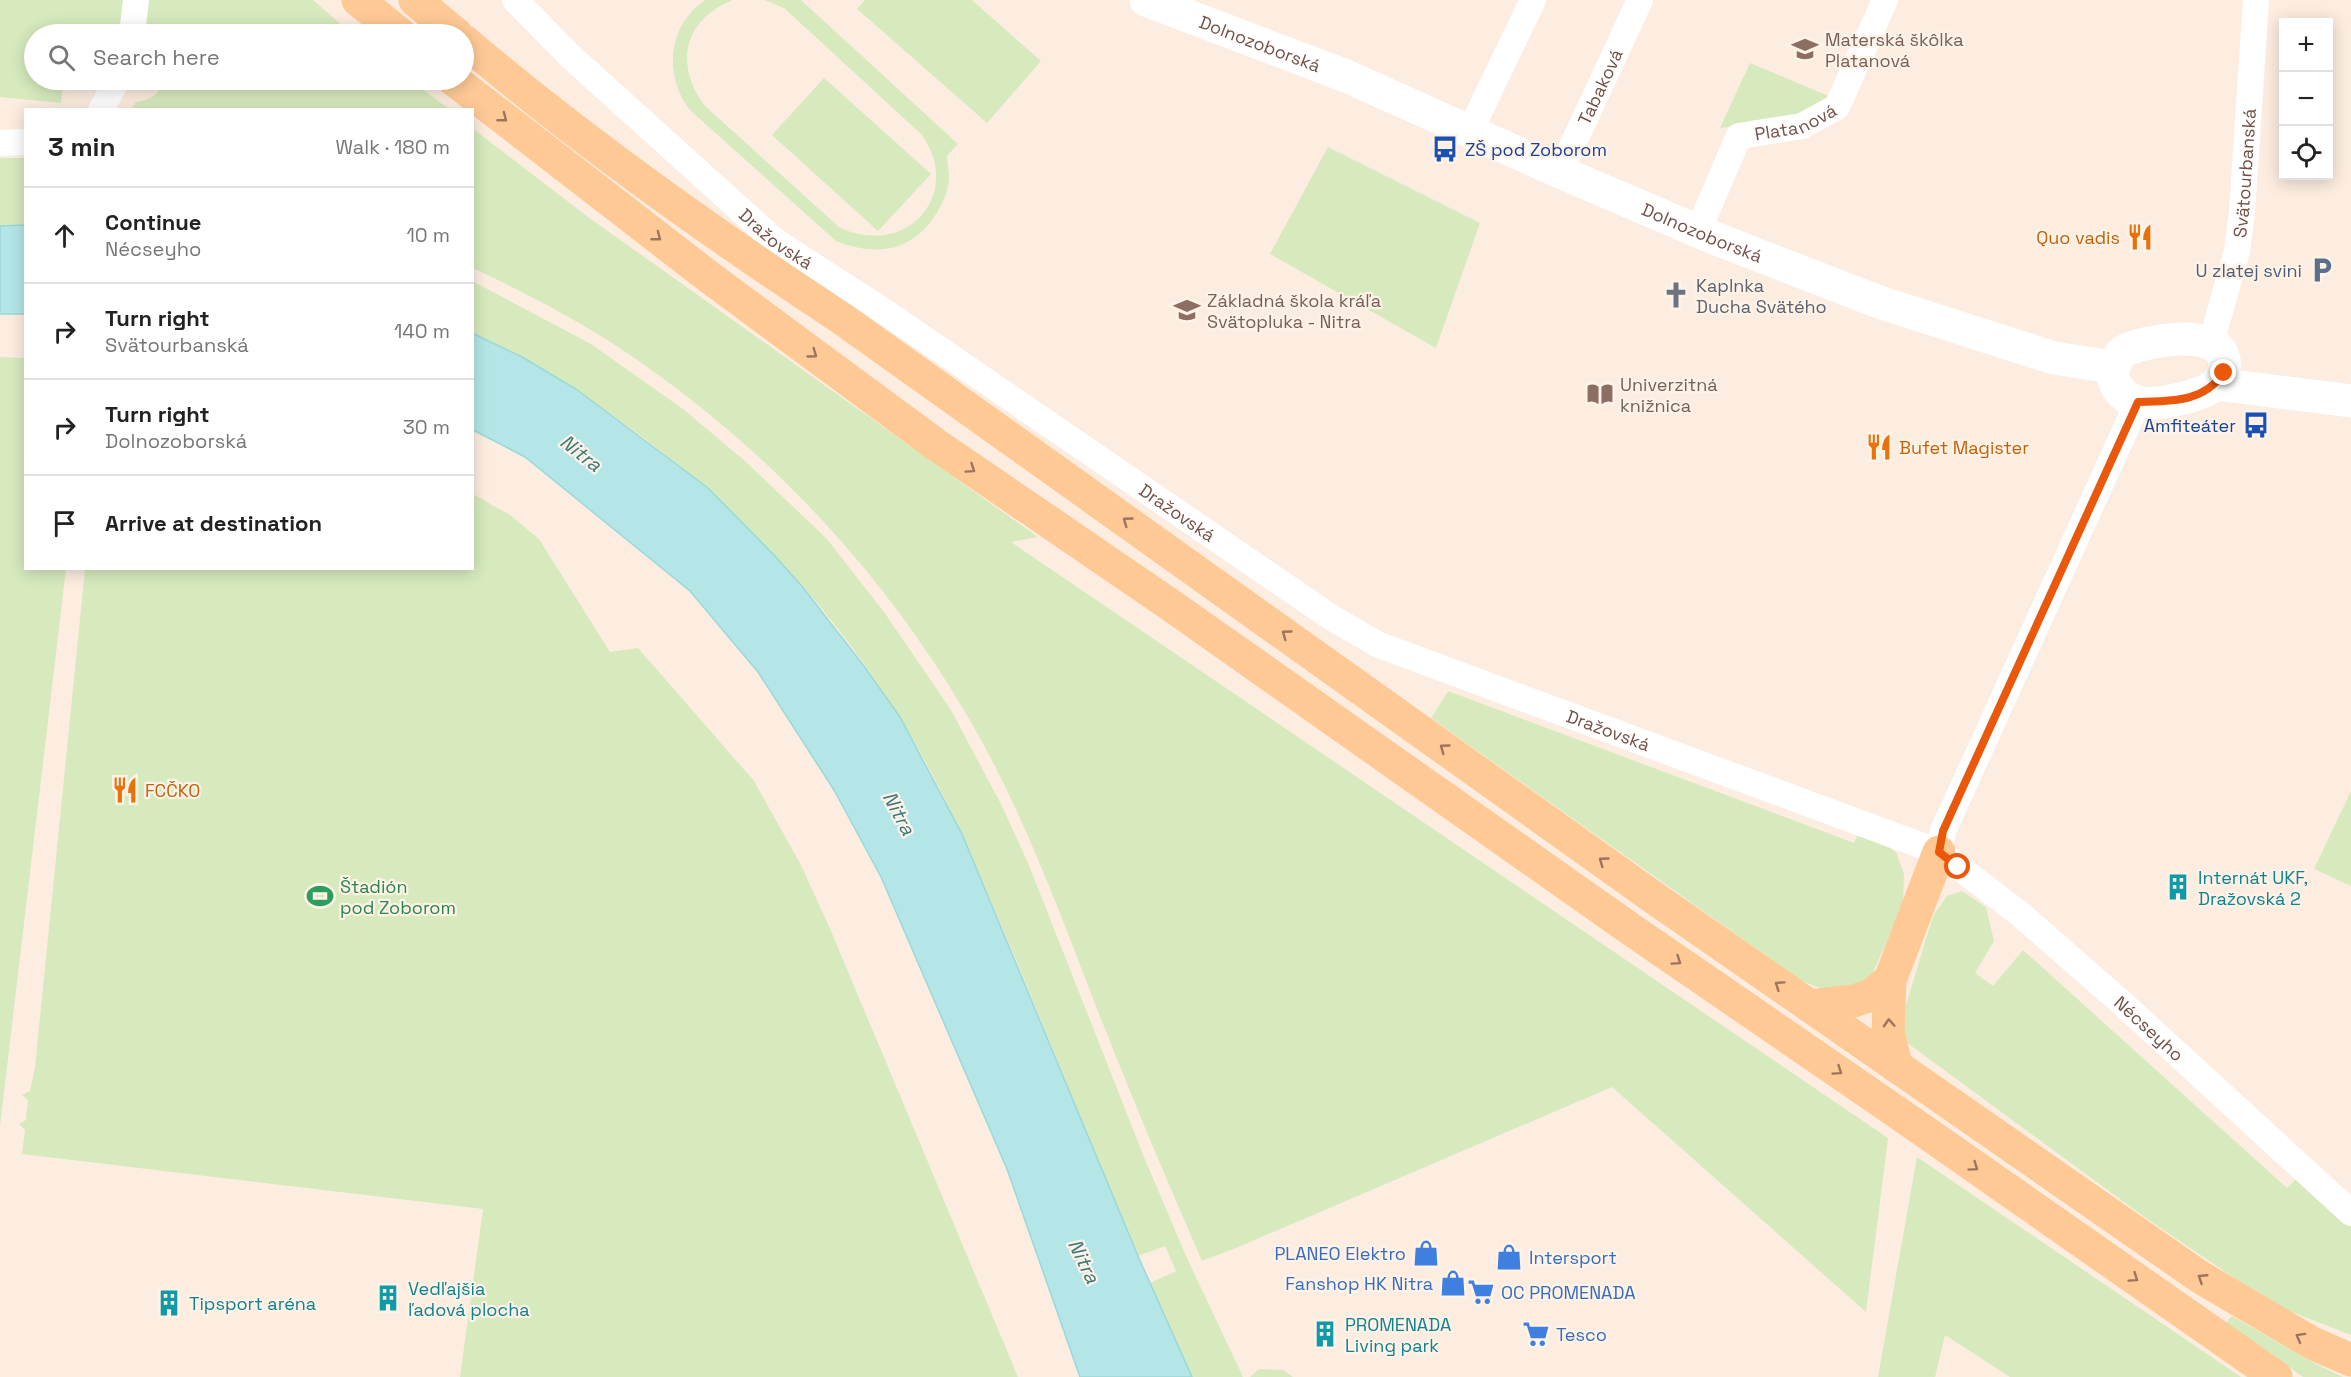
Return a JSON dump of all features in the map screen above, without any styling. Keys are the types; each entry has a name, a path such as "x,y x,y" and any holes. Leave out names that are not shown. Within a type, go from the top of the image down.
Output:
{"main road":[{"path":"358,0 388,24"},
{"path":"415,0 444,24"},
{"path":"474,49 609,158 726,242 841,318 1622,875 2200,1277 2312,1343 2351,1360"},
{"path":"467,90 709,278 935,444 1169,604 1629,928 2276,1377"},
{"path":"1896,1066 1888,1031 1890,980 1939,852"},
{"path":"1810,1006 1854,1002 1871,995 1890,980"}],"street":[{"path":"133,24 136,0"},
{"name":"Dražovská","path":"515,0 570,56 776,241 905,325 1332,618 1379,645 1939,852"},
{"name":"Dolnozoborská","path":"1146,0 1346,76 1698,231 1879,302 2054,358 2112,367"},
{"path":"1470,131 1533,0"},
{"name":"Tabaková","path":"1560,172 1640,0"},
{"name":"Platanová","path":"1698,231 1739,136 1802,126 1837,107 1884,0"},
{"name":"Svätourbanská","path":"2211,343 2237,251 2242,212 2256,0"},
{"path":"102,108 112,90"},
{"path":"0,142 24,142"},
{"path":"2192,339 2211,343 2221,350 2225,363 2224,373 2210,390 2193,396 2138,402 2123,393 2113,382 2112,367 2122,352 2137,345 2192,339"},
{"path":"2216,384 2351,401"},
{"path":"1939,852 1943,831 2138,402"},
{"name":"Nécseyho","path":"1939,852 2020,914 2351,1213"}],"green space":[{"path":"0,0 313,0 341,24 24,24 24,90 63,90 61,103 0,97"},
{"path":"705,0 733,0 703,19 694,32 687,60 689,75 695,90 705,106 839,227 864,235 886,235 906,228 922,215 932,198 936,178 933,156 921,134 784,8 765,0 801,0 958,144 947,156 949,179 944,199 924,229 914,238 890,248 864,249 836,241 691,111 678,89 673,51 681,27"},
{"path":"865,0 972,0 1041,61 987,123 857,9"},
{"path":"1750,63 1831,97 1796,118 1720,128"},
{"path":"824,78 931,174 878,231 772,135"},
{"path":"158,90 423,90 448,108 132,108 136,102 146,100"},
{"path":"474,130 588,217 1038,537 1011,542 1888,1138 1866,1312 1612,1087 1202,1261 1125,1080 1059,912 1014,806 980,738 946,680 908,625 867,571 823,521 776,473 726,428 673,386 618,347 510,286 474,268"},
{"path":"1328,147 1480,223 1436,348 1270,254"},
{"path":"0,158 24,158 24,225 0,226"},
{"path":"474,282 591,344 683,409 745,461 827,539 884,612 951,710 1002,806 1028,863 1144,1157 1186,1256 1243,1377 1192,1377 1150,1283 1176,1271 1165,1246 1138,1256 1003,929 956,822 915,743 859,658 815,600 766,546 713,496 657,449 598,406 537,367 474,334"},
{"path":"0,357 24,358 24,570 66,570 0,1126"},
{"name":"Štadión pod Zoborom","path":"474,495 510,515 539,539 610,652 638,648 754,781 801,865 831,931 1018,1377 460,1377 483,1209 22,1154 25,1130 19,1124 26,1120 28,1100 22,1095 30,1091 35,1067 85,570 474,570"},
{"path":"1448,691 1854,843 1859,833 1880,841 1896,852 1904,874 1903,905 1867,986 1840,996 1802,981 1431,718"},
{"path":"2351,791 2351,886 2314,869"},
{"path":"1962,891 1986,907 1994,941 1975,973 1993,986 2023,950 2287,1188 2298,1177 2351,1226 2351,1335 2276,1306 2150,1221 1906,1042 1902,1018 1933,916 1947,896"},
{"path":"1917,1157 2241,1377 2010,1377 1945,1335 1935,1377 1878,1377"},
{"path":"2232,1316 2343,1377 2303,1377 2226,1323"},
{"path":"1259,1369 1283,1370 1293,1377 1250,1377"}],"water":[{"path":"24,225 24,314 0,314 0,226"},
{"name":"Nitra","path":"474,334 522,357 576,389 708,488 801,585 864,666 900,717 962,834 1138,1256 1192,1377 1080,1377 1007,1169 881,877 834,790 758,672 690,591 525,457 474,431"}],"place":[{"name":"Materská škôlka Platanová","path":"1805,49"},
{"name":"ZŠ pod Zoborom","path":"1445,149"},
{"name":"Quo vadis","path":"2140,237"},
{"name":"U zlatej svini","path":"2322,270"},
{"name":"Kaplnka Ducha Svätého","path":"1676,295"},
{"name":"Základná škola kráľa Svätopluka - Nitra","path":"1187,310"},
{"name":"Univerzitná knižnica","path":"1600,394"},
{"name":"Amfiteáter","path":"2256,425"},
{"name":"Bufet Magister","path":"1879,447"},
{"name":"FCČKO","path":"125,790"},
{"name":"Internát UKF, Dražovská 2","path":"2178,887"},
{"name":"Štadión pod Zoborom","path":"320,896"},
{"name":"PLANEO Elektro","path":"1426,1253"},
{"name":"Intersport","path":"1509,1257"},
{"name":"Fanshop HK Nitra","path":"1453,1283"},
{"name":"OC PROMENADA","path":"1481,1292"},
{"name":"Vedľajšia ľadová plocha","path":"388,1298"},
{"name":"Tipsport aréna","path":"169,1303"},
{"name":"PROMENADA Living park","path":"1325,1334"},
{"name":"Tesco","path":"1536,1334"}],"route":[{"path":"1958,867 1939,852 1943,831 2138,402 2175,400 2193,396 2210,390 2224,373"}]}
